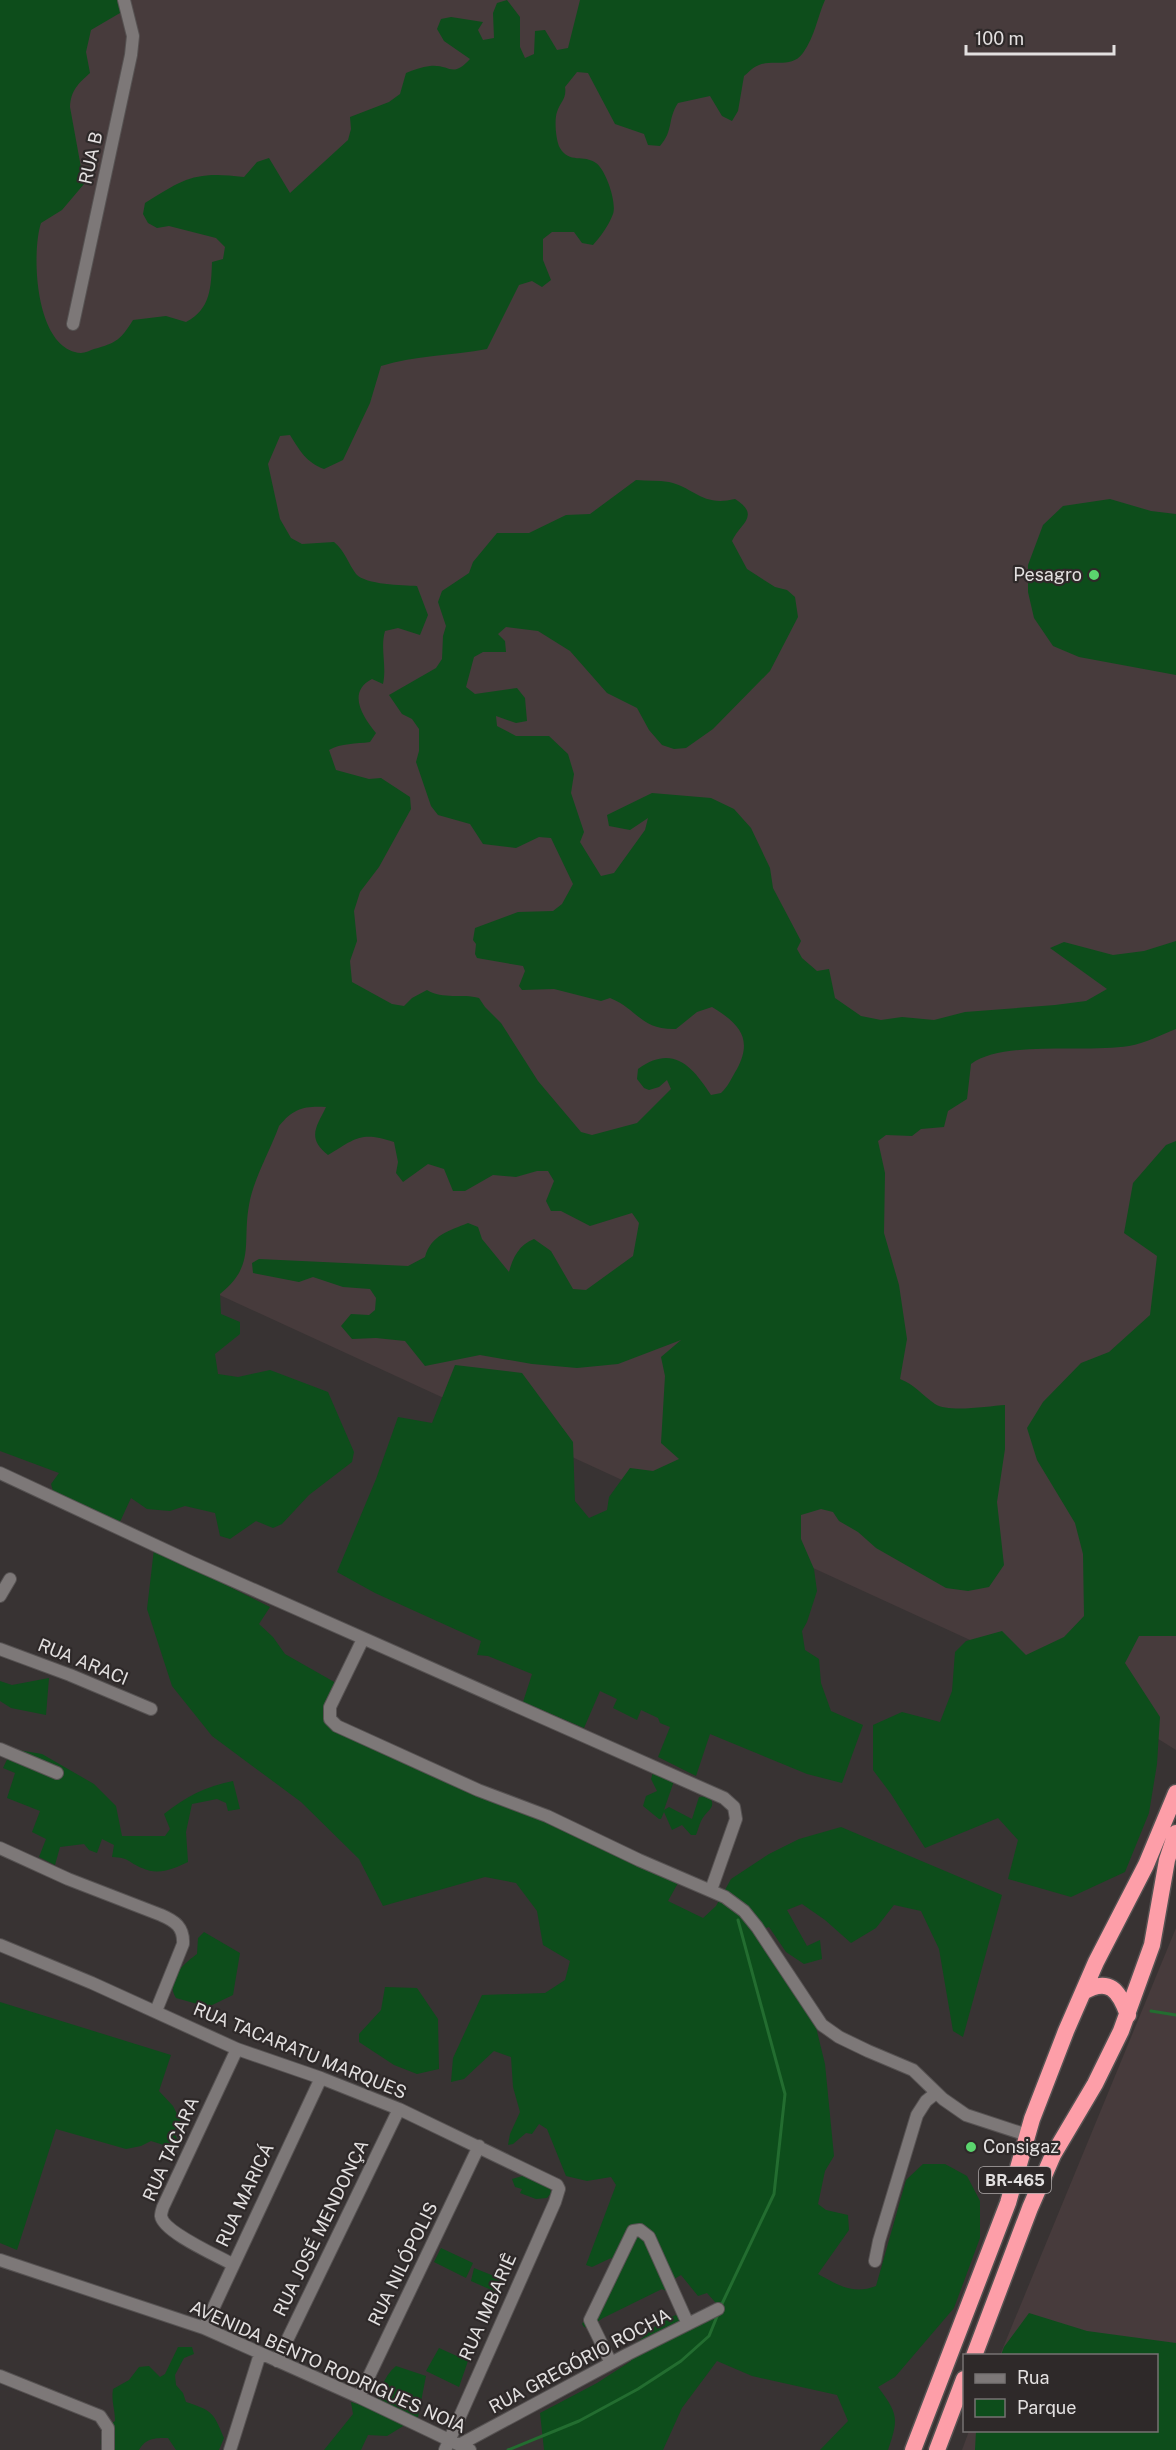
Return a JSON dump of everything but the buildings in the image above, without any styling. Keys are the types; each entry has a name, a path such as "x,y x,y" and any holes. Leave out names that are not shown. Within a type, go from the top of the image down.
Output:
{"highway":[{"name":"BR-465","path":"912,2450 1006,2210 1048,2076 1083,1992 1146,1865 1176,1792"},
{"name":"BR-465","path":"974,2354 1030,2208 1053,2155 1099,2076 1128,2015 1152,1945 1167,1860 1176,1833"},
{"path":"1083,1992 1098,1985 1111,1988 1121,1998 1128,2015"},
{"path":"937,2450 963,2382"}],"street":[{"name":"RUA B","path":"73,324 121,111 131,55 133,36 124,0"},
{"path":"0,1473 363,1639 729,1802 736,1812 736,1819 711,1890"},
{"path":"0,1596 10,1579"},
{"path":"363,1639 330,1707 330,1719 337,1726 478,1790 548,1816 639,1860 725,1897 744,1911 757,1927 822,2025 839,2037 913,2070 950,2106 966,2115 1028,2135"},
{"name":"RUA ARACI","path":"0,1649 151,1709"},
{"path":"0,1749 57,1773"},
{"path":"0,1848 68,1879 161,1915 174,1921 180,1927 184,1935 183,1944 156,2012"},
{"name":"RUA TACARATU MARQUES","path":"0,1945 237,2049 321,2078 399,2109 552,2181"},
{"name":"RUA TACARA","path":"232,2264 176,2233 166,2225 161,2216 163,2207 237,2049"},
{"name":"RUA MARICÁ","path":"204,2328 321,2078"},
{"path":"875,2261 917,2115 926,2100 936,2093"},
{"name":"RUA JOSÉ MENDONÇA","path":"277,2361 399,2109"},
{"name":"RUA NILÓPOLIS","path":"359,2397 479,2146"},
{"name":"RUA IMBARIÊ","path":"456,2446 555,2202 559,2189 552,2181"},
{"path":"611,2363 590,2320 633,2231 640,2230 649,2237 688,2324"},
{"name":"AVENIDA BENTO RODRIGUES NOIA","path":"0,2260 204,2328 359,2397 456,2446"},
{"name":"RUA GREGÓRIO ROCHA","path":"456,2446 718,2309"},
{"path":"230,2450 260,2354"},
{"path":"0,2376 100,2416 108,2428 108,2450"}],"shaded area":[{"path":"0,0 1176,0 1176,1750 1083,1692 0,1194"},
{"path":"1176,1928 1176,2450 962,2450 969,2432 1158,2432 1158,2354 1000,2354"}],"green space":[{"path":"0,0 124,0 120,13 91,30 86,52 90,73 72,96 70,107 84,184 62,210 41,223 38,237 37,277 45,319 54,336 66,348 81,353 113,342 121,336 133,320 166,316 186,322 194,317 205,304 210,289 212,262 223,259 225,247 216,238 169,226 157,228 148,223 143,214 145,203 191,178 213,175 244,177 257,162 269,158 290,193 348,140 351,129 350,117 389,102 400,94 406,73 430,66 455,69 470,59 444,41 437,29 441,19 451,17 483,22 478,30 483,40 494,38 493,13 497,3 507,0 520,17 520,47 525,58 534,54 535,31 545,30 557,50 568,48 580,0 825,0 810,40 798,58 788,62 759,65 744,76 738,111 732,121 722,116 710,96 678,103 667,135 660,146 648,145 644,134 615,124 588,73 577,72 565,87 564,98 557,112 557,136 564,153 596,163 607,179 614,209 599,238 593,245 582,243 574,232 552,232 543,239 543,260 551,280 542,287 532,281 519,285 487,349 394,362 381,366 370,403 343,460 324,469 312,463 304,455 290,435 280,436 268,464 280,519 291,538 302,544 334,542 361,578 385,584 417,586 428,615 420,635 398,628 385,631 383,684 372,679 364,684 359,697 362,712 376,733 370,742 344,745 329,750 336,770 369,779 381,778 410,797 411,809 379,867 360,892 354,911 357,941 350,961 352,982 392,1004 404,1006 412,998 427,990 439,995 479,998 501,1023 538,1081 581,1132 592,1135 637,1123 671,1089 667,1080 659,1087 649,1090 644,1088 637,1079 638,1069 662,1058 680,1062 689,1067 711,1095 721,1093 730,1082 742,1058 744,1041 741,1033 730,1020 712,1007 697,1012 676,1029 664,1028 647,1023 610,998 601,1001 554,989 522,990 519,986 525,971 523,966 477,958 476,944 473,940 475,928 518,912 553,911 562,904 573,884 551,838 539,837 516,848 483,844 470,824 438,815 431,806 416,762 419,751 419,729 412,719 402,714 389,695 436,668 442,659 446,626 438,602 442,591 469,573 473,562 497,533 529,533 566,515 590,514 636,480 669,482 706,499 724,501 735,499 743,505 748,515 732,541 747,569 775,587 787,590 795,597 798,617 770,671 713,729 686,748 674,749 662,745 649,730 637,708 607,693 570,651 538,631 506,627 498,634 505,641 506,652 483,652 474,657 466,687 475,694 517,688 525,698 527,721 516,723 496,716 497,726 516,736 549,736 568,754 574,774 571,793 584,832 580,842 601,876 614,873 645,830 648,818 630,830 609,826 607,815 652,793 711,798 734,809 751,828 770,868 773,888 801,941 797,949 802,958 817,971 829,969 835,998 861,1016 881,1020 902,1017 934,1020 965,1012 1086,1001 1107,989 1050,948 1064,942 1113,955 1144,951 1176,941 1176,1029 1129,1046 1024,1050 985,1057 971,1064 967,1099 948,1111 944,1127 921,1129 912,1136 886,1135 878,1141 885,1173 884,1233 899,1285 907,1339 900,1379 941,1407 959,1409 1005,1405 1005,1449 997,1502 1004,1565 989,1587 968,1591 946,1588 876,1548 858,1532 839,1521 833,1512 821,1509 801,1515 801,1539 814,1569 817,1591 802,1631 805,1650 819,1659 821,1683 831,1711 863,1725 842,1783 807,1774 710,1734 696,1776 658,1757 670,1727 660,1723 658,1718 641,1710 637,1720 613,1708 617,1699 600,1691 584,1728 523,1702 532,1674 488,1656 477,1655 481,1641 375,1593 337,1572 376,1479 398,1417 432,1423 455,1365 522,1373 573,1442 575,1501 589,1518 607,1510 609,1497 630,1468 653,1471 679,1459 661,1443 665,1376 661,1357 681,1340 618,1364 577,1368 532,1364 480,1355 425,1366 405,1341 376,1338 352,1339 341,1326 351,1314 369,1315 375,1310 376,1298 370,1289 343,1287 313,1277 299,1282 253,1273 252,1263 259,1259 408,1266 425,1257 436,1239 468,1223 478,1227 482,1239 509,1272 517,1252 534,1239 551,1251 573,1289 586,1290 633,1256 639,1223 632,1213 590,1226 561,1211 551,1211 546,1201 554,1181 548,1171 537,1171 516,1177 493,1175 465,1191 453,1191 444,1169 428,1164 403,1182 396,1173 398,1162 394,1142 374,1137 359,1138 328,1155 321,1149 315,1137 317,1126 326,1107 300,1109 279,1126 251,1195 243,1263 239,1273 220,1294 221,1314 240,1322 240,1334 215,1354 218,1374 238,1377 270,1370 328,1392 354,1452 352,1462 309,1495 282,1524 273,1528 256,1521 230,1539 220,1536 215,1513 185,1506 170,1511 147,1509 131,1498 119,1524 53,1491 51,1484 59,1473 0,1451"},
{"path":"1110,499 1151,511 1176,514 1176,675 1079,657 1053,646 1034,618 1028,592 1028,565 1043,525 1063,506"},
{"path":"1176,1141 1176,1636 1139,1636 1125,1663 1160,1717 1157,1764 1149,1813 1125,1872 1071,1897 1008,1879 1018,1840 998,1818 925,1848 873,1770 873,1725 902,1712 940,1722 952,1691 955,1652 966,1641 1002,1631 1026,1655 1064,1637 1084,1616 1083,1554 1075,1523 1037,1460 1027,1428 1043,1402 1081,1363 1109,1352 1150,1315 1157,1256 1124,1233 1133,1183 1166,1145"},
{"path":"154,1549 270,1607 259,1624 273,1637 285,1654 336,1683 327,1724 563,1828 678,1883 668,1901 703,1918 716,1906 731,1879 769,1854 799,1839 841,1827 1002,1895 963,2037 953,2031 939,1949 921,1911 894,1905 876,1928 851,1943 825,1920 802,1904 787,1910 807,1946 820,1940 822,1959 804,1964 786,1952 769,1927 757,1931 815,2023 825,2064 834,2156 825,2171 818,2204 826,2210 848,2215 849,2230 818,2274 846,2288 868,2289 876,2286 906,2180 923,2164 945,2164 967,2176 980,2201 980,2238 954,2308 895,2377 878,2387 890,2404 895,2417 888,2450 820,2450 848,2421 837,2395 752,2376 717,2361 682,2408 663,2450 544,2450 540,2413 597,2383 631,2361 630,2347 668,2318 676,2315 696,2327 723,2311 707,2293 698,2296 681,2275 669,2282 666,2291 662,2289 603,2318 588,2328 584,2327 582,2324 616,2263 611,2258 592,2267 586,2265 616,2185 611,2177 587,2181 566,2176 547,2129 539,2124 532,2134 526,2133 513,2144 508,2145 510,2134 520,2112 513,2087 511,2057 494,2051 464,2079 451,2082 453,2058 482,1995 545,1993 565,1980 570,1961 543,1945 537,1911 516,1883 485,1877 383,1906 359,1859 301,1802 212,1736 172,1686 147,1609"},
{"path":"49,1678 46,1715 11,1708 0,1701 0,1681 12,1685"},
{"path":"12,1749 42,1754 94,1784 116,1806 122,1836 165,1836 170,1829 164,1814 196,1793 223,1783 233,1781 240,1809 228,1811 226,1803 217,1799 192,1804 186,1832 188,1862 171,1869 148,1870 126,1859 112,1857 114,1845 102,1839 97,1853 89,1850 84,1844 60,1847 55,1865 39,1857 46,1839 32,1832 40,1811 7,1798 15,1773 3,1768"},
{"path":"654,1769 675,1778 664,1810 669,1807 692,1819 699,1797 709,1796 712,1806 703,1817 696,1835 691,1835 682,1825 672,1830 664,1812 659,1819 643,1806 646,1796 657,1791 651,1779"},
{"path":"204,1932 240,1953 233,1995 208,2007 176,1998 173,1992 177,1973 197,1954 198,1938"},
{"path":"385,1987 417,1988 438,2019 439,2069 417,2074 394,2065 359,2042 359,2034 381,2010"},
{"path":"0,2002 171,2055 159,2091 173,2106 181,2122 174,2133 177,2139 175,2145 170,2147 151,2141 126,2149 56,2129 17,2250 0,2243"},
{"path":"526,2175 549,2183 551,2193 547,2198 536,2199 520,2193 522,2189 515,2187 512,2179"},
{"path":"441,2248 473,2263 466,2278 434,2262"},
{"path":"474,2268 504,2280 498,2293 471,2281"},
{"path":"1029,2313 1087,2331 1176,2343 1176,2450 975,2450 976,2432 1158,2432 1158,2354 1001,2354"},
{"path":"178,2347 192,2347 194,2354 184,2358 175,2375 176,2385 183,2393 186,2402 207,2410 214,2418 224,2438 219,2450 176,2450 168,2438 159,2438 145,2443 139,2450 102,2450 103,2433 115,2421 113,2389 129,2380 139,2367 149,2366 160,2377 165,2374"},
{"path":"439,2348 468,2361 459,2387 426,2371"},
{"path":"396,2366 426,2376 418,2417 387,2436 368,2435 361,2450 324,2450 353,2414 351,2402 375,2409 385,2380"}],"waterway":[{"path":"720,2308 774,2194 785,2094 738,1920"},
{"path":"1151,2011 1176,2015"},
{"path":"508,2450 579,2421 638,2389 681,2361 709,2336 718,2314"}],"place":[{"name":"Pesagro","path":"1094,575"},
{"name":"Consigaz","path":"971,2147"}]}
